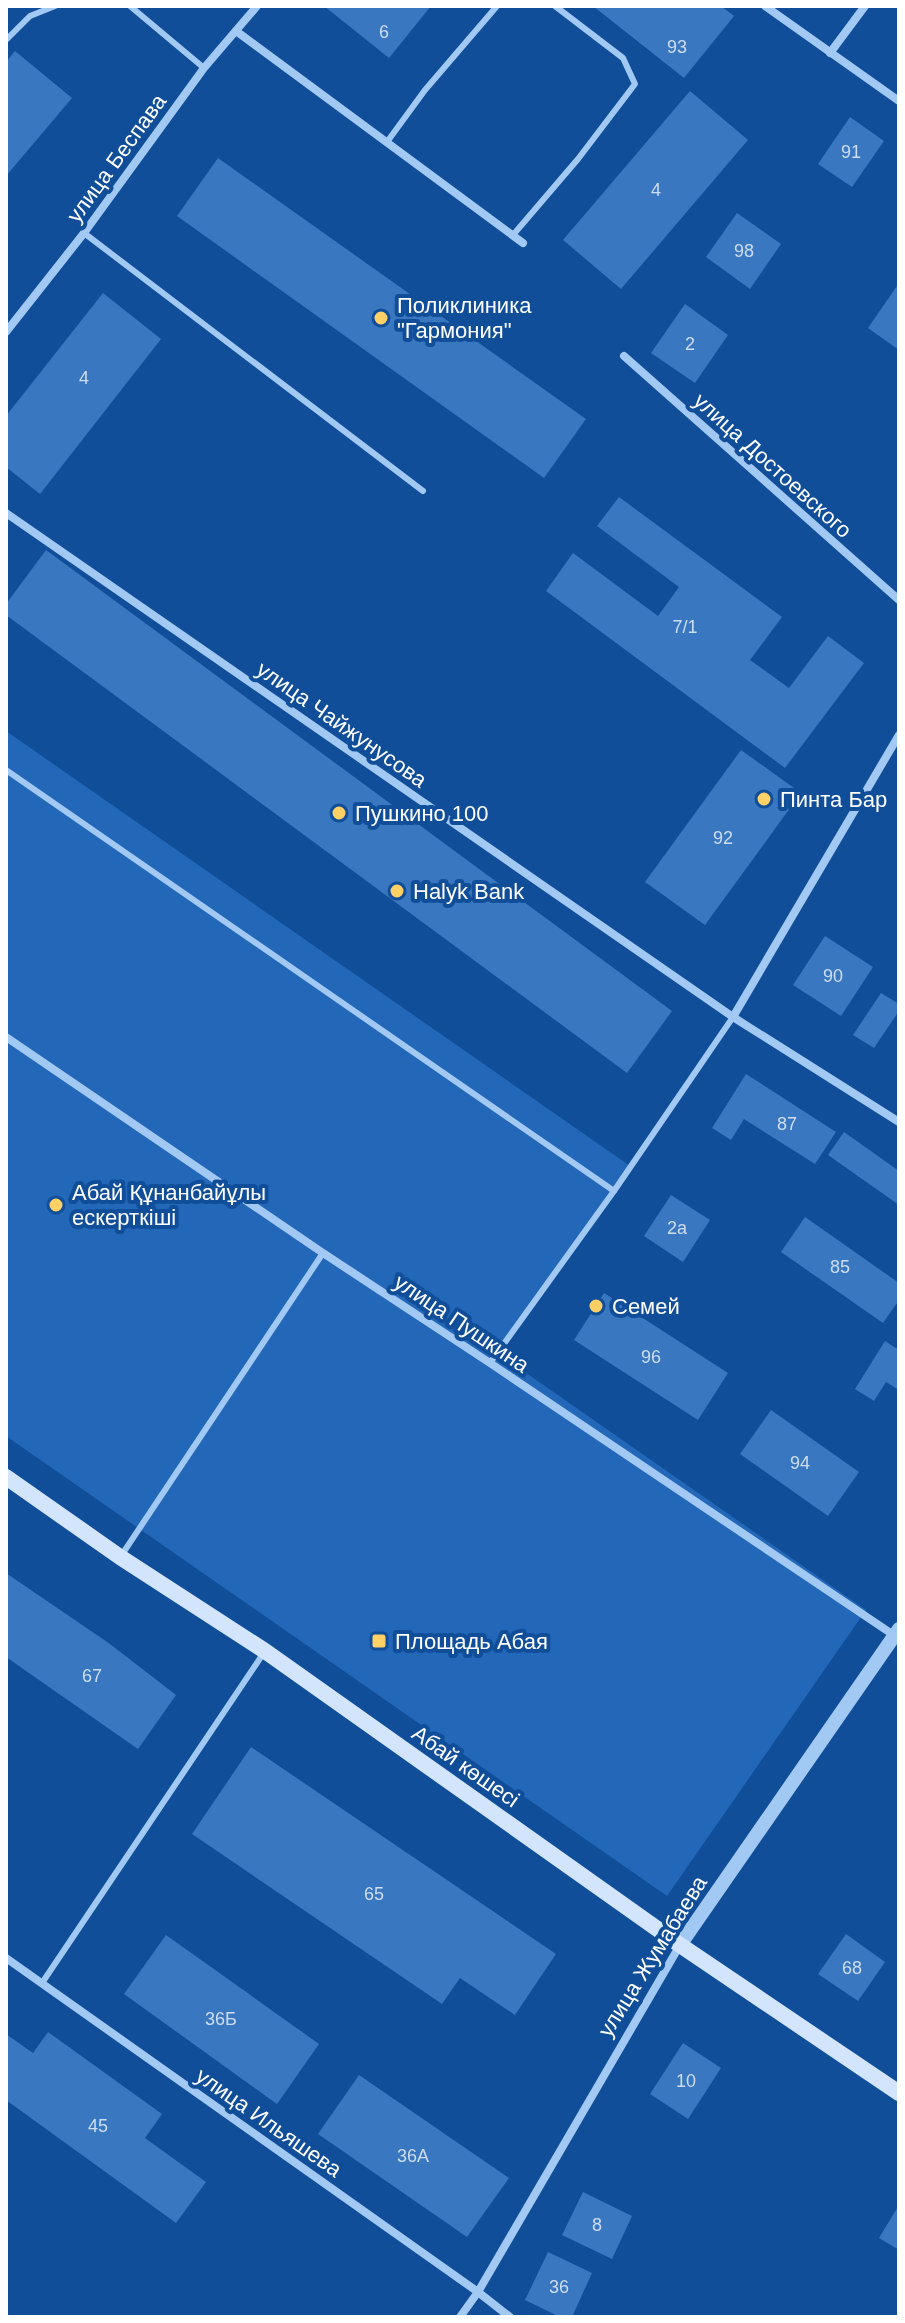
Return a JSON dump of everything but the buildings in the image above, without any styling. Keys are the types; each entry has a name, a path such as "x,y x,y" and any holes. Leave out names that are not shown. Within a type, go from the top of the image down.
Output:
{"main road":[{"name":"Абай көшесі","path":"6,1477 120,1557 265,1651 680,1945 899,2093"}],"street":[{"name":"улица Беспава","path":"6,332 84,233 204,68 257,6"},
{"path":"765,6 899,101"},
{"path":"830,53 865,6"},
{"path":"236,31 523,243"},
{"name":"улица Достоевского","path":"624,356 899,600"},
{"name":"улица Чайжунусова","path":"6,513 733,1017 899,1122"},
{"path":"733,1017 899,735"},
{"name":"улица Пушкина","path":"6,1037 323,1253 898,1635"},
{"name":"улица Жумабаева","path":"460,2317 478,2292 680,1945 898,1635"},
{"name":"улица Ильяшева","path":"6,1958 510,2317"}],"lane":[{"path":"6,40 30,16 55,6"},
{"path":"130,6 204,68"},
{"path":"387,142 425,90 497,6"},
{"path":"513,235 578,159 635,84 623,58 555,6"},
{"path":"84,233 423,491"},
{"path":"6,770 614,1191"},
{"path":"490,1363 614,1191 733,1017"},
{"path":"120,1557 323,1253"},
{"path":"42,1983 265,1651"}],"shaded area":[{"path":"6,731 630,1166 499,1354 866,1610 667,1896 6,1436"}],"place":[{"name":"Поликлиника \"Гармония\"","path":"381,318"},
{"name":"Пинта Бар","path":"764,799"},
{"name":"Пушкино 100","path":"339,813"},
{"name":"Halyk Bank","path":"397,891"},
{"name":"Абай Құнанбайұлы ескерткіші","path":"56,1205"},
{"name":"Семей","path":"596,1306"},
{"name":"Площадь Абая","path":"379,1641"}]}
